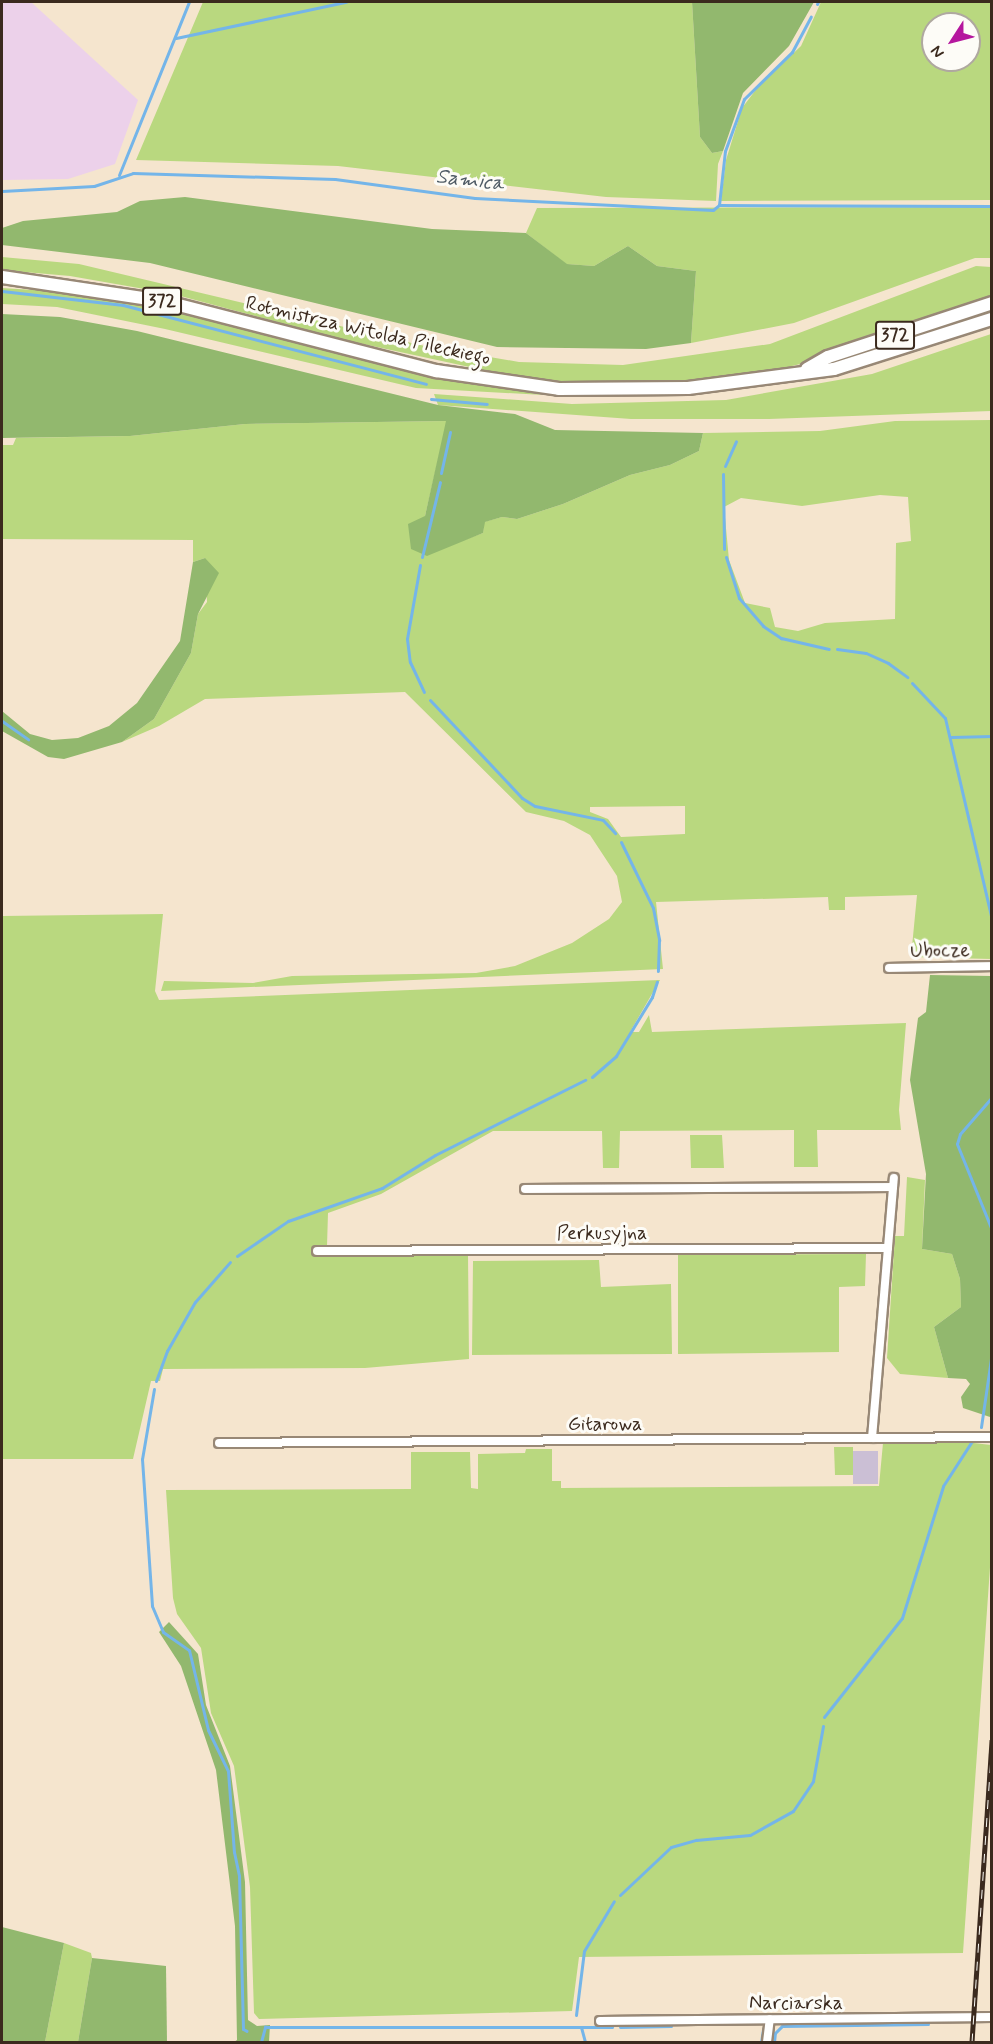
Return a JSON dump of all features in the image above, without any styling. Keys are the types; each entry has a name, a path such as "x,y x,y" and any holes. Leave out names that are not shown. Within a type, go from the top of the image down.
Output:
{"main road":[{"name":"Rotmistrza Witolda Pileckiego","path":"2,277 163,301 436,371 516,385 642,391 743,383 834,369 992,319"},
{"name":"Rotmistrza Witolda Pileckiego","path":"801,373 828,357 992,303"}],"street":[{"name":"Ubocze","path":"889,968 992,966"},
{"path":"872,1438 894,1178"},
{"path":"525,1189 893,1187"},
{"name":"Perkusyjna","path":"317,1251 888,1248"},
{"name":"Gitarowa","path":"219,1443 992,1437"},
{"name":"Narciarska","path":"600,2021 992,2017"},
{"path":"767,2043 770,2019"}],"shaded area":[{"path":"2,2 31,2 138,100 115,164 68,179 2,180"},
{"path":"853,1451 878,1451 878,1484 853,1484"}],"green space":[{"path":"203,2 692,2 700,137 712,153 723,151 718,164 716,201 606,197 338,166 136,160"},
{"path":"692,2 814,2 789,46 743,93 723,151 712,153 700,137"},
{"path":"821,2 991,2 991,200 721,201 726,160 742,108 758,87 801,46"},
{"path":"185,197 432,229 526,233 567,264 594,266 628,246 657,266 696,271 691,343 646,349 497,347 150,263 2,245 2,228 23,221 117,212 140,201"},
{"path":"991,207 991,258 975,258 794,323 691,343 696,271 657,266 628,246 594,266 566,264 526,233 537,208"},
{"path":"2,257 79,264 420,345 519,362 623,365 770,344 976,266 991,267 992,295 851,341 800,364 757,375 694,382 589,384 511,376 340,339 173,294 70,276 2,270"},
{"path":"2,288 65,292 161,307 446,379 544,395 416,388 165,329 57,307 2,304"},
{"path":"2,314 60,317 137,331 438,405 515,414 555,430 703,433 699,451 670,465 630,475 563,504 517,519 502,517 485,522 483,533 427,556 411,549 408,524 425,516 446,421 245,424 130,436 2,438"},
{"path":"991,334 991,411 769,419 631,419 438,405 434,394 572,404 726,400 872,374"},
{"path":"991,420 991,959 911,957 917,895 845,897 845,910 829,910 828,897 656,902 663,969 161,991 164,981 253,983 292,976 476,973 515,966 572,943 609,919 622,902 617,876 590,835 564,821 526,812 405,692 205,699 159,726 122,742 154,719 191,653 198,614 207,602 205,558 193,562 193,540 2,539 2,445 13,445 16,438 130,436 245,424 447,421 425,516 464,540 483,533 484,522 502,517 517,519 563,504 630,475 670,465 699,451 703,433 820,431 895,421","holes":["880,495 908,497 911,541 896,543 895,619 825,623 798,631 775,627 770,608 745,603 729,560 724,507 741,498 802,506","685,806 685,834 621,837 608,819 590,812 590,807"]},
{"path":"205,558 219,573 198,614 191,653 154,719 122,742 64,759 48,757 2,731 2,711 30,734 52,740 78,738 109,726 137,703 180,641 193,562"},
{"path":"163,914 155,991 159,1000 660,980 630,1032 639,1032 649,1015 652,1032 906,1023 899,1110 901,1130 817,1130 818,1167 794,1167 794,1130 620,1131 619,1168 603,1168 602,1131 493,1131 381,1194 328,1213 327,1246 316,1248 317,1256 468,1254 469,1359 365,1368 163,1369 160,1381 151,1381 133,1459 2,1459 2,916"},
{"path":"930,975 991,976 990,1417 963,1408 961,1397 970,1384 966,1379 948,1378 934,1327 961,1307 960,1279 952,1254 922,1249 926,1174 910,1080 918,1018 926,1012"},
{"path":"690,1135 722,1135 724,1168 691,1168"},
{"path":"907,1177 925,1180 922,1249 952,1254 960,1279 961,1307 934,1327 948,1378 900,1374 887,1358 895,1236 904,1236"},
{"path":"866,1254 865,1286 839,1287 839,1352 678,1354 678,1255"},
{"path":"599,1260 601,1287 671,1284 672,1354 472,1355 473,1261"},
{"path":"965,1442 991,1445 992,1539 963,1953 579,1957 572,2011 259,2019 254,2013 250,1887 234,1766 211,1713 201,1648 177,1614 173,1598 166,1490 411,1489 411,1452 470,1452 471,1488 478,1489 478,1454 525,1453 526,1449 552,1449 552,1481 561,1481 561,1488 879,1486 883,1443"},
{"path":"834,1447 853,1447 853,1475 835,1475"},
{"path":"169,1622 198,1654 206,1705 230,1766 245,1882 248,2020 257,2026 270,2025 269,2042 234,2042 237,2040 235,1926 216,1770 181,1666 159,1632"},
{"path":"2,1927 64,1943 45,2042 2,2042"},
{"path":"64,1943 91,1953 92,1958 78,2042 45,2042"},
{"path":"92,1958 166,1966 167,2042 78,2042"}],"waterway":[{"path":"119,175 189,2"},
{"path":"176,38 346,2"},
{"name":"Samica","path":"2,191 94,186 133,173 335,179 475,198 713,210 719,205 725,151 744,99 792,52 811,17"},
{"path":"719,205 992,206"},
{"path":"2,291 123,305 426,384"},
{"path":"431,399 487,404"},
{"path":"441,473 450,432"},
{"path":"725,466 736,441"},
{"path":"723,474 724,549"},
{"path":"422,557 440,482"},
{"path":"726,557 739,598 763,626 781,638 829,649"},
{"path":"420,565 407,639 410,662 424,692"},
{"path":"837,649 866,653 888,663 907,677"},
{"path":"912,683 945,718 992,920"},
{"path":"430,700 522,798 535,806 603,820 615,833"},
{"path":"2,721 28,739"},
{"path":"951,737 992,736"},
{"path":"621,842 653,908 659,940 658,971"},
{"path":"592,1077 616,1056 652,997 657,982"},
{"path":"237,1256 288,1221 382,1188 435,1155 585,1080"},
{"path":"992,1097 960,1134 957,1144 992,1230"},
{"path":"156,1381 167,1351 195,1302 230,1262"},
{"path":"981,1427 992,1352"},
{"path":"154,1389 142,1459 152,1606 163,1632 189,1650 208,1730 228,1771 234,1852 239,1876 243,2029 247,2031"},
{"path":"824,1717 902,1618 943,1486 972,1441"},
{"path":"620,1895 671,1847 696,1840 750,1835 793,1811 813,1781 823,1726"},
{"path":"576,2015 584,1951 614,1901"},
{"path":"641,2015 659,2015"},
{"path":"774,2042 775,2033 782,2026 928,2024"},
{"path":"620,2027 671,2026"},
{"path":"261,2042 265,2027 612,2027"},
{"path":"581,2027 585,2042"},
{"path":"761,2042 763,2029"}],"railway":[{"path":"972,2042 992,1740"}]}
